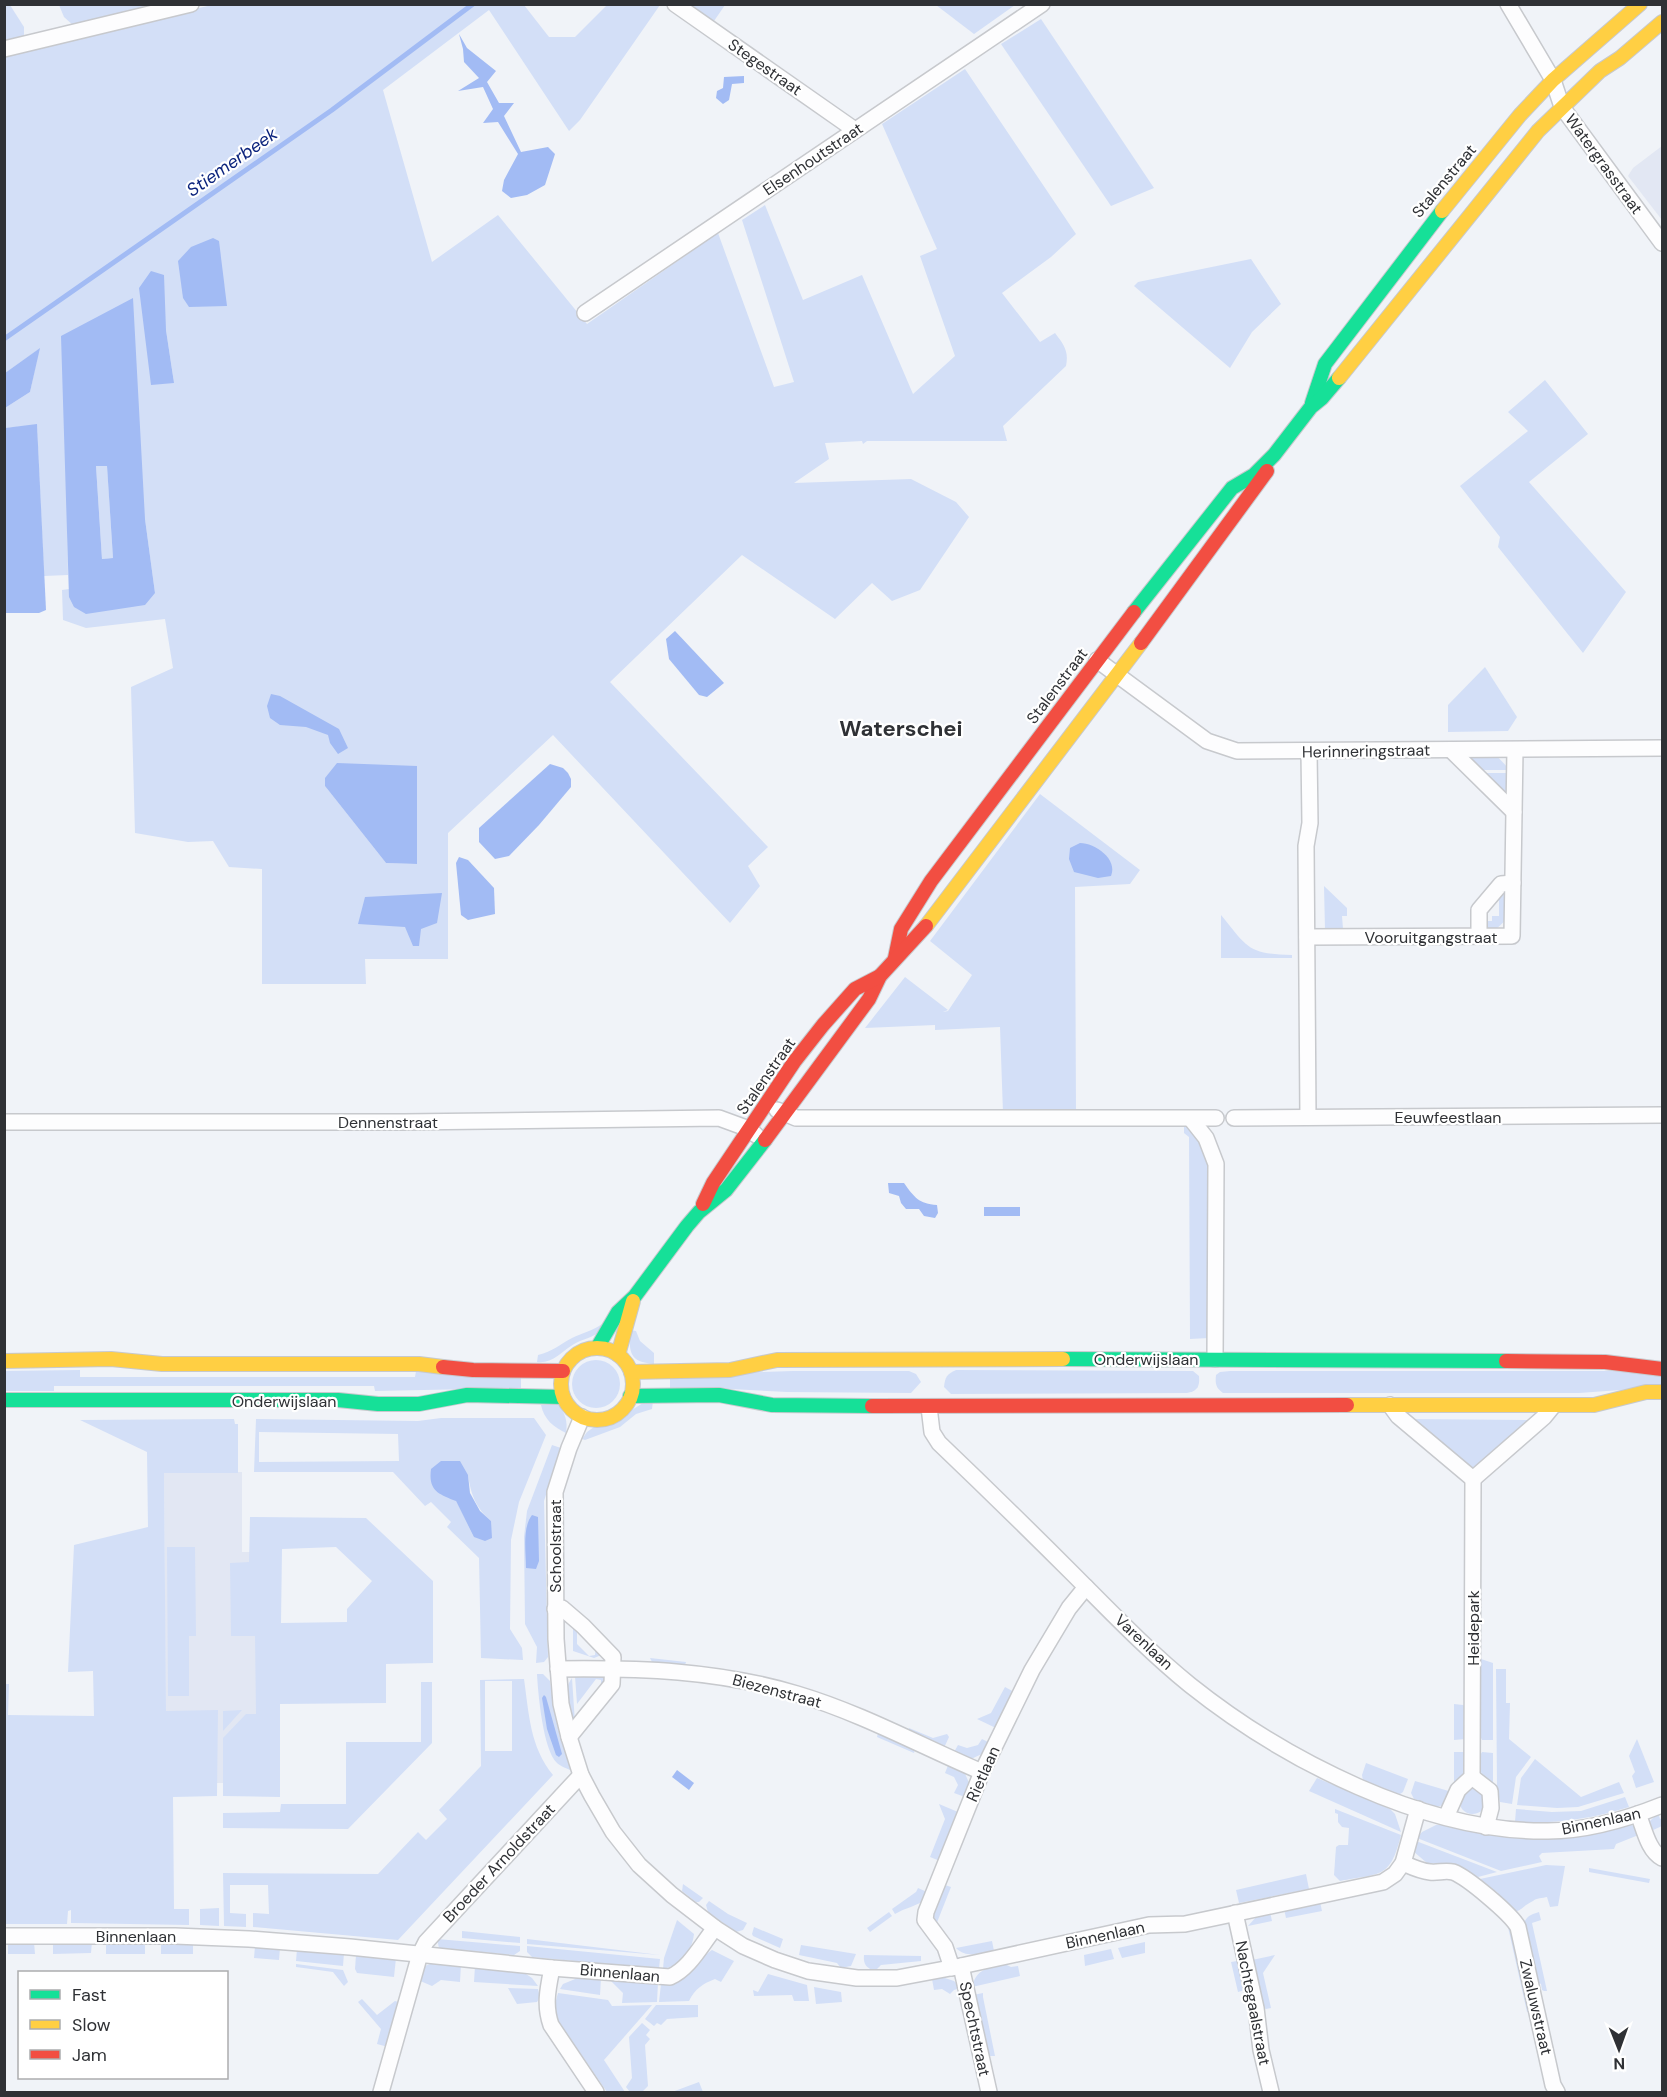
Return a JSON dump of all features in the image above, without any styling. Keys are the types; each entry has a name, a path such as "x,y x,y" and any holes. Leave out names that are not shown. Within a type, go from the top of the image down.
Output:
{"main road":[{"name":"Stalenstraat","path":"1311,407 1325,364 1424,232 1520,115 1553,80 1640,4"},
{"name":"Stalenstraat","path":"895,958 901,929 931,881 1150,590 1232,488 1254,475 1274,455 1530,140 1599,71 1620,58 1662,22"},
{"path":"1602,38 1620,58"},
{"path":"1424,232 1443,246"},
{"name":"Stalenstraat","path":"699,1212 726,1190 765,1141 869,999 880,976 911,943 980,856 1092,705 1118,674 1267,471 1274,455"},
{"path":"1150,590 1169,603"},
{"name":"Stalenstraat","path":"597,1348 618,1312 635,1296 699,1212 713,1183 794,1062 855,989 880,976"},
{"name":"Stalenstraat","path":"618,1355 635,1296"},
{"path":"597,1348 618,1355 626,1362 633,1384 625,1407 605,1419 582,1416 571,1408 563,1397 561,1384 563,1371 571,1359 583,1351 597,1348"},
{"name":"Onderwijslaan","path":"631,1372 730,1370 777,1360 1214,1354 1605,1362 1662,1369"},
{"path":"4,1361 111,1359 162,1364 419,1364 473,1370 563,1371"},
{"path":"630,1396 719,1395 772,1404 929,1407 1553,1406 1594,1405 1646,1392 1662,1392"},
{"name":"Onderwijslaan","path":"4,1400 338,1400 378,1404 419,1404 467,1395 563,1397"}],"street":[{"path":"4,49 191,4"},
{"name":"Stegestraat","path":"675,4 855,130"},
{"name":"Elsenhoutstraat","path":"585,313 1042,4"},
{"name":"Watergrasstraat","path":"1508,4 1553,80 1562,107 1662,243"},
{"name":"Herinneringstraat","path":"1097,660 1207,741 1237,751 1662,748"},
{"path":"1451,750 1514,812"},
{"name":"Vooruitgangstraat","path":"1307,937 1512,936 1515,750"},
{"path":"1308,1117 1306,846 1310,823 1309,752"},
{"path":"1479,936 1479,910 1501,884 1513,884"},
{"path":"766,1104 796,1118 1216,1118"},
{"name":"Eeuwfeestlaan","path":"1234,1118 1662,1115"},
{"name":"Dennenstraat","path":"4,1122 382,1122 719,1118 749,1129 765,1141"},
{"path":"1191,1119 1206,1138 1216,1164 1214,1354"},
{"path":"1390,1405 1398,1416 1473,1479 1544,1417 1553,1406"},
{"name":"Varenlaan","path":"929,1407 932,1432 939,1443 1189,1684 1246,1727 1303,1760 1356,1785 1418,1809"},
{"name":"Schoolstraat","path":"582,1416 556,1486 554,1553 558,1670 561,1704 569,1737 581,1775 613,1832 639,1865 672,1895 715,1928"},
{"name":"Heidepark","path":"1473,1479 1473,1777"},
{"name":"Rietlaan","path":"957,1967 925,1920 926,1912 982,1772 1032,1670 1069,1608 1086,1587"},
{"name":"Schoolstraat","path":"555,1609 562,1608 613,1657 613,1669"},
{"path":"569,1737 612,1684 613,1669"},
{"name":"Biezenstraat","path":"558,1670 613,1669 690,1672 798,1694 982,1772"},
{"name":"Broeder Arnoldstraat","path":"381,2092 420,1954 426,1942 581,1775"},
{"path":"1446,1817 1458,1790 1473,1777 1490,1791 1491,1808 1486,1827"},
{"name":"Binnenlaan","path":"1418,1809 1486,1827 1521,1831 1551,1831 1581,1828 1638,1814 1662,1805"},
{"path":"1403,1863 1418,1809"},
{"path":"1638,1814 1651,1846 1662,1858"},
{"name":"Binnenlaan","path":"4,1936 195,1936 350,1947 552,1968 670,1977 679,1973 688,1964 715,1928 758,1954 808,1971 857,1978 897,1978 1149,1925 1185,1924 1383,1882 1395,1874 1403,1863"},
{"name":"Zwaluwstraat","path":"1403,1863 1421,1870 1432,1872 1444,1870 1456,1873 1515,1921 1553,2085 1557,2092"},
{"name":"Nachtegaalstraat","path":"1235,1913 1256,2008 1261,2050 1271,2092"},
{"name":"Spechtstraat","path":"957,1967 989,2092"},
{"path":"552,1968 546,1999 551,2025 596,2092"}],"shaded area":[{"path":"4,5 10,5 24,27 24,38 5,43"},
{"path":"59,5 167,5 74,26 64,17"},
{"path":"212,5 524,5 549,37 575,37 607,5 660,5 580,120 569,131 489,10 383,90 432,262 498,215 587,324 718,233 774,387 794,382 742,220 765,205 803,300 862,275 913,394 955,356 920,256 937,249 882,124 965,69 1076,234 1051,257 1002,293 1040,342 1055,333 1065,348 1066,366 1003,426 1007,441 825,443 829,459 794,483 911,479 956,502 969,517 920,590 892,601 872,583 835,619 742,555 610,682 768,847 748,866 760,886 730,923 553,735 448,833 448,959 365,959 366,984 262,984 262,869 229,867 213,841 188,842 135,833 131,687 173,668 165,619 86,628 63,620 62,590 69,589 69,597 155,593 145,519 65,334 68,575 44,576 37,425 5,428 5,408 30,392 39,349 5,373 4,53","holes":["151,271 166,330 174,383","325,786 417,864 386,863"]},
{"path":"689,5 725,5 714,21"},
{"path":"936,5 1015,5 974,34"},
{"path":"1041,19 1154,188 1111,206 1001,44"},
{"path":"1662,146 1662,220 1628,176 1633,168"},
{"path":"1251,259 1281,304 1252,332 1230,368 1134,286 1138,282"},
{"path":"1545,380 1588,434 1529,482 1626,592 1583,653 1498,547 1500,537 1460,486 1528,431 1508,412"},
{"path":"107,465 113,558 102,559 96,466"},
{"path":"1485,667 1517,717 1508,731 1448,732 1448,705"},
{"path":"1461,753 1494,753 1510,770 1481,770"},
{"path":"1480,773 1511,773 1511,804"},
{"path":"1040,794 1140,870 1130,884 1075,887 1076,1113 1003,1113 1000,1027 935,1030 935,1025 865,1028 905,977 948,1010 943,1012 948,1011 972,975 930,941"},
{"path":"1324,886 1347,908 1347,916 1342,916 1343,929 1325,930"},
{"path":"1507,888 1510,916 1491,934 1485,933 1484,921 1492,921 1492,916 1499,916 1499,892"},
{"path":"1221,915 1250,947 1266,953 1292,955 1292,958 1221,958"},
{"path":"1184,1122 1200,1133 1210,1160 1209,1338 1190,1339 1189,1137 1184,1133"},
{"path":"602,1324 595,1335 574,1344 551,1360 537,1362 538,1355"},
{"path":"630,1330 636,1331 640,1341 654,1353 654,1364 640,1361 632,1355"},
{"path":"596,1360 613,1367 620,1384 613,1401 596,1408 579,1401 572,1384 579,1367"},
{"path":"80,1370 80,1377 415,1377 416,1371 521,1375 521,1388 375,1391 374,1386 54,1386 54,1391 5,1391 4,1371"},
{"path":"956,1370 1193,1371 1199,1376 1199,1380 1197,1388 1187,1393 951,1394 944,1387 945,1381 949,1374"},
{"path":"793,1371 909,1371 916,1374 921,1382 911,1393 670,1389 670,1375"},
{"path":"1230,1371 1612,1371 1662,1374 1662,1387 1579,1393 1223,1393 1217,1386 1216,1375"},
{"path":"653,1401 652,1409 636,1414 620,1427 585,1440 582,1439 594,1427 619,1418 643,1403"},
{"path":"558,1404 565,1417 566,1433 550,1422 544,1415 541,1405"},
{"path":"441,1418 534,1418 546,1435 519,1502 511,1540 510,1629 522,1648 523,1660 481,1658 479,1558 447,1527 451,1522 431,1502 425,1506 393,1472 254,1472 256,1419 418,1421","holes":["259,1432 398,1434 399,1461 259,1462","468,1475 475,1501 491,1521 465,1518 456,1501"]},
{"path":"234,1419 235,1424 238,1424 238,1473 164,1473 166,1711 218,1710 217,1796 173,1797 174,1909 189,1909 189,1925 71,1923 71,1910 68,1911 67,1924 5,1924 5,1684 9,1684 8,1715 94,1716 93,1671 68,1672 74,1545 148,1527 147,1452 80,1420"},
{"path":"1409,1419 1533,1420 1480,1468 1466,1468"},
{"path":"552,1445 561,1448 544,1501 548,1657 544,1662 536,1663 537,1647 525,1624 524,1537 527,1511"},
{"path":"164,1472 242,1472 242,1552 271,1552 272,1783 166,1783"},
{"path":"250,1517 366,1518 433,1581 433,1663 386,1664 386,1703 280,1704 280,1797 223,1796 223,1738 246,1714 256,1714 255,1636 231,1636 230,1563 249,1562","holes":["336,1547 372,1581 347,1609 347,1622 281,1623 282,1549"]},
{"path":"167,1547 195,1547 196,1636 189,1636 189,1696 168,1696"},
{"path":"573,1622 577,1627 577,1644 589,1656 595,1655 596,1645 604,1654 594,1658 573,1651"},
{"path":"650,1658 686,1662 682,1666 653,1664"},
{"path":"1481,1659 1493,1663 1493,1740 1482,1740 1479,1734 1479,1664"},
{"path":"1496,1669 1506,1669 1506,1703 1510,1703 1509,1739 1531,1757 1516,1777 1512,1804 1500,1802 1497,1786"},
{"path":"537,1674 543,1674 550,1681 554,1710 561,1741 572,1769 570,1770 557,1763 548,1746 542,1721"},
{"path":"575,1676 604,1676 607,1680 601,1690 601,1680 596,1679 577,1704"},
{"path":"572,1678 575,1723 572,1723 567,1700 567,1689"},
{"path":"524,1679 535,1742 553,1775 398,1940 253,1927 253,1913 269,1914 268,1885 230,1885 230,1913 246,1914 246,1927 224,1926 223,1873 378,1874 418,1832 426,1840 447,1819 439,1810 481,1766 480,1680","holes":["485,1681 512,1681 512,1751 485,1751"]},
{"path":"421,1682 432,1682 432,1743 348,1829 223,1828 223,1813 280,1812 281,1804 346,1804 346,1742 421,1742"},
{"path":"1005,1687 1016,1693 998,1729 977,1719 991,1713"},
{"path":"1454,1704 1467,1707 1466,1739 1454,1740"},
{"path":"242,1710 223,1731 223,1711"},
{"path":"909,1728 933,1738 947,1734 949,1737 943,1750 909,1731"},
{"path":"878,1733 915,1749 914,1753 877,1737"},
{"path":"982,1739 990,1743 986,1752 967,1761 953,1754 958,1745 967,1748 978,1745"},
{"path":"1637,1739 1654,1782 1636,1788 1632,1776 1635,1772 1629,1756"},
{"path":"1454,1752 1466,1754 1466,1765 1461,1780 1454,1788"},
{"path":"1482,1752 1493,1753 1493,1787 1486,1780 1479,1766 1479,1757"},
{"path":"1535,1759 1581,1797 1619,1782 1624,1793 1578,1807 1517,1805 1521,1778"},
{"path":"949,1763 963,1769 970,1785 965,1797 954,1793 958,1785 954,1777 945,1773"},
{"path":"1366,1763 1408,1779 1403,1792 1395,1793 1363,1781 1362,1775"},
{"path":"1317,1778 1390,1809 1395,1814 1401,1832 1309,1791"},
{"path":"1415,1781 1452,1792 1446,1804 1437,1807 1414,1799 1411,1793"},
{"path":"1474,1785 1487,1797 1483,1810 1470,1814 1461,1807 1459,1797"},
{"path":"1625,1797 1629,1807 1601,1815 1573,1820 1515,1822 1516,1809 1552,1812 1581,1811"},
{"path":"939,1804 958,1812 940,1861 930,1857 945,1819"},
{"path":"1335,1809 1401,1835 1393,1860 1388,1867 1374,1875 1340,1881 1334,1875 1336,1847 1348,1845 1349,1828 1342,1827 1338,1822"},
{"path":"1658,1813 1660,1819 1662,1818 1662,1826 1651,1831 1650,1821"},
{"path":"1436,1825 1512,1837 1543,1838 1631,1825 1635,1826 1641,1834 1616,1844 1614,1849 1542,1853 1539,1856 1542,1862 1501,1871 1417,1838 1422,1832"},
{"path":"1416,1841 1497,1872 1478,1877 1452,1864 1427,1863 1413,1851"},
{"path":"1546,1865 1565,1866 1558,1906 1550,1907 1547,1897 1536,1899 1518,1911 1511,1910 1500,1902 1498,1893 1480,1879"},
{"path":"1589,1868 1650,1879 1649,1883 1589,1872"},
{"path":"1306,1874 1309,1889 1239,1903 1236,1890"},
{"path":"683,1884 703,1898 696,1902 682,1891"},
{"path":"942,1884 951,1887 936,1925 933,1915"},
{"path":"918,1888 927,1892 926,1899 895,1914 892,1909 916,1892"},
{"path":"709,1901 747,1923 743,1930 736,1932 708,1912 706,1905"},
{"path":"1320,1902 1322,1911 1286,1918 1284,1909"},
{"path":"219,1908 219,1926 200,1925 200,1909"},
{"path":"889,1912 892,1916 870,1932 867,1928"},
{"path":"1270,1912 1272,1921 1248,1926 1257,1916"},
{"path":"1539,1912 1541,1920 1532,1923 1547,1991 1542,1990 1541,1984 1535,1981 1523,1926 1529,1916"},
{"path":"677,1920 694,1934 693,1941 688,1952 680,1961 663,1969 664,1958"},
{"path":"1511,1926 1530,2011 1527,2012 1508,1927"},
{"path":"754,1927 783,1939 780,1948 753,1936"},
{"path":"462,1931 520,1937 520,1943 462,1938"},
{"path":"437,1939 520,1946 520,1951 514,1955 439,1948"},
{"path":"527,1939 660,1955 527,1944"},
{"path":"992,1941 994,1951 979,1954 965,1953 956,1948"},
{"path":"8,1942 34,1942 35,1954 8,1954"},
{"path":"92,1942 91,1953 53,1954 53,1943"},
{"path":"106,1942 145,1942 145,1954 106,1954"},
{"path":"1145,1942 1145,1953 1122,1958 1118,1948"},
{"path":"161,1943 193,1943 193,1954 161,1954"},
{"path":"801,1945 856,1954 851,1966 841,1968 837,1963 799,1955"},
{"path":"255,1946 280,1948 279,1960 254,1958"},
{"path":"527,1946 660,1959 659,1969 532,1957 527,1952"},
{"path":"297,1949 344,1953 343,1966 296,1961"},
{"path":"1111,1949 1114,1959 1085,1966 1084,1955"},
{"path":"712,1950 734,1961 721,1982 715,1979 703,1985 696,1990 689,2001 659,2002 661,1984 678,1981 684,1977"},
{"path":"356,1955 396,1958 394,1977 357,1973"},
{"path":"864,1955 921,1956 921,1961 881,1965 875,1971 866,1966"},
{"path":"1275,1955 1263,1973 1271,2008 1266,2009 1262,2007 1252,1960"},
{"path":"1237,1961 1245,1973 1249,1989 1238,1992 1231,1962"},
{"path":"435,1962 461,1964 460,1982 441,1980 432,1986 418,1980 425,1966"},
{"path":"296,1964 343,1970 348,1982 344,1986 333,1972 296,1967"},
{"path":"1005,1964 1011,1967 1018,1966 1020,1976 972,1987 980,1973"},
{"path":"475,1966 523,1972 538,1986 474,1982"},
{"path":"768,1974 807,1985 809,2001 794,2001 792,1995 754,1996 753,1990 758,1992"},
{"path":"580,1977 601,1978 600,1995 560,1989 563,1984"},
{"path":"942,1977 954,1981 961,1988 950,1994 942,1989 934,1990 932,1979"},
{"path":"609,1979 658,1983 657,2002 622,2003 623,1993"},
{"path":"814,1987 841,1992 842,2002 816,2004"},
{"path":"508,1988 538,1989 540,1997 537,2002 517,2004"},
{"path":"558,1993 608,2000 612,2006 652,2005 604,2060 625,2092 607,2092 558,2021 554,2008"},
{"path":"983,1993 995,2056 989,2056 984,2045 973,1995"},
{"path":"362,1999 377,2015 395,2001 402,2003 388,2047 377,2044 381,2029 358,2002"},
{"path":"656,2005 698,2005 698,2017 667,2019 661,2025 657,2023 654,2026 645,2019"},
{"path":"642,2023 650,2030 646,2035 650,2039 645,2045 648,2086 642,2092 630,2092 626,2087 632,2078 629,2037"},
{"path":"699,2082 703,2092 672,2092"}],"water":[{"path":"459,34 467,48 496,71 487,82 499,103 514,103 504,116 521,152 548,147 555,154 545,185 527,195 511,198 502,191 504,180 518,154 498,122 483,123 493,109 483,87 458,91 479,78 464,62"},
{"path":"744,76 744,83 732,84 729,100 723,104 716,98 717,91 723,88 724,77"},
{"path":"213,238 219,241 227,306 189,307 183,298 178,261 191,247"},
{"path":"151,271 164,275 166,330 174,383 151,385 139,288"},
{"path":"133,298 145,519 155,593 145,605 86,614 74,607 69,597 61,336","holes":["96,466 107,466 113,558 102,559"]},
{"path":"40,348 30,392 5,408 5,373"},
{"path":"37,424 46,610 39,613 5,613 5,428"},
{"path":"675,631 724,683 707,697 699,695 669,659 666,639"},
{"path":"271,694 280,696 339,729 348,748 338,754 330,743 328,735 306,727 280,725 270,718 267,706"},
{"path":"337,763 417,766 417,864 386,863 325,786 325,778"},
{"path":"550,764 563,768 568,773 571,787 509,856 495,859 479,842 479,828"},
{"path":"1080,843 1092,846 1104,853 1111,864 1111,876 1098,878 1074,872 1069,859 1070,848"},
{"path":"459,857 468,860 494,888 495,914 468,920 461,915 456,863"},
{"path":"442,893 437,923 421,929 419,946 413,946 405,927 358,924 365,897"},
{"path":"888,1183 904,1183 918,1199 937,1205 938,1213 935,1218 924,1216 919,1209 906,1209 899,1196 889,1193"},
{"path":"984,1207 1020,1207 1020,1216 984,1216"},
{"path":"441,1461 460,1461 468,1475 470,1493 480,1511 491,1521 492,1538 485,1541 474,1537 456,1501 440,1494 433,1487 431,1469"},
{"path":"532,1515 538,1517 539,1561 536,1569 526,1568 526,1533"},
{"path":"544,1695 562,1754 559,1757 556,1755 547,1729 542,1698"},
{"path":"677,1770 694,1783 689,1790 672,1777"}],"waterway":[{"name":"Stiemerbeek","path":"4,339 332,110 473,4"}],"traffic: fast":[{"path":"1312,403 1325,364 1442,211"},
{"path":"1134,612 1232,488 1254,475 1274,455 1311,407 1339,378"},
{"path":"597,1348 618,1312 635,1296 687,1226 699,1212 726,1190 765,1140"},
{"path":"1063,1359 1506,1361"},
{"path":"4,1400 338,1400 378,1404 419,1404 467,1395 563,1397"},
{"path":"630,1396 719,1395 772,1405 872,1406"}],"traffic: slow":[{"path":"1442,211 1520,115 1553,80 1640,4"},
{"path":"1339,378 1538,131 1600,71 1620,58 1662,22"},
{"path":"926,926 1141,643"},
{"path":"618,1355 633,1301"},
{"path":"597,1348 617,1354 627,1364 633,1384 627,1404 617,1414 597,1420 577,1414 567,1404 561,1384 567,1364 577,1354 597,1348"},
{"path":"4,1361 111,1359 162,1364 419,1364 443,1367"},
{"path":"631,1372 730,1370 777,1360 1063,1359"},
{"path":"1347,1405 1594,1405 1646,1392 1662,1392"}],"traffic: jam":[{"path":"1141,643 1267,471"},
{"path":"895,958 901,929 931,881 1134,612"},
{"path":"765,1140 869,999 880,976 926,926"},
{"path":"703,1204 713,1183 794,1062 855,989 880,976"},
{"path":"1506,1361 1605,1362 1662,1369"},
{"path":"443,1367 473,1370 563,1371"},
{"path":"872,1406 1347,1405"}],"district":[{"name":"Waterschei","path":"901,728"}]}
